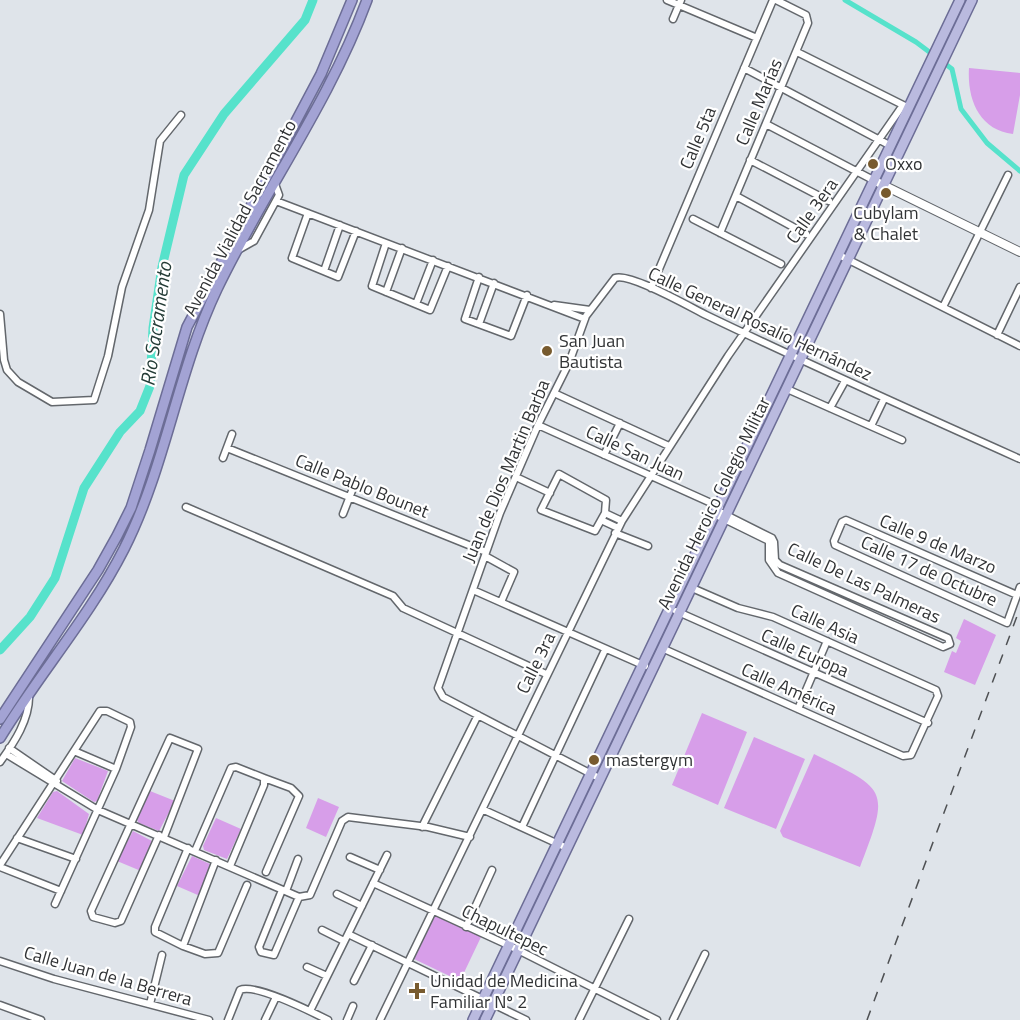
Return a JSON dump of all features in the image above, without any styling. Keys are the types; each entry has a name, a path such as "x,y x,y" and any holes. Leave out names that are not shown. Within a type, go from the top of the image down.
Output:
{"highway":[{"name":"Avenida Vialidad Sacramento","path":"0,719 98,570 117,536 137,489 187,327 321,74 352,0"},
{"name":"Avenida Vialidad Sacramento","path":"0,738 124,549 151,484 185,369 200,329 238,250 332,82 367,0"}],"main road":[{"name":"Avenida Heroico Colegio Militar","path":"879,183 906,106 927,69 960,0"},
{"name":"Avenida Heroico Colegio Militar","path":"485,1020 514,950 843,257 972,0"},
{"name":"Avenida Heroico Colegio Militar","path":"648,668 664,649 676,610 692,588 721,514 787,389 796,358"},
{"name":"Avenida Heroico Colegio Militar","path":"474,1020 483,997 514,950"}],"street":[{"path":"667,0 680,2 757,38"},
{"name":"Calle 5ta","path":"651,288 774,0"},
{"name":"Calle Marías","path":"720,233 797,52 808,18 774,0"},
{"path":"673,19 680,2"},
{"path":"797,52 906,106"},
{"path":"744,68 891,146"},
{"name":"Calle 3era","path":"745,333 906,106"},
{"path":"0,314 4,360 8,370 18,382 52,402 94,400 108,356 122,287 149,210 160,141 181,115"},
{"path":"766,124 858,173 1020,252"},
{"path":"750,160 829,201"},
{"path":"943,307 1008,175"},
{"path":"238,250 254,242 279,195 275,184"},
{"path":"736,196 806,234"},
{"path":"276,201 585,319"},
{"path":"308,213 292,258 338,277 356,231"},
{"path":"693,219 781,264"},
{"path":"324,271 340,225"},
{"path":"387,243 372,286 430,310 448,266"},
{"path":"386,292 402,248"},
{"path":"843,257 1020,346"},
{"path":"416,304 433,260"},
{"name":"Calle General Rosalío Hernández","path":"624,276 845,381 1020,459"},
{"name":"Juan de Dios Martin Barba","path":"478,715 438,693 438,688 485,554 538,424 554,393 585,319 612,280 624,276"},
{"path":"479,277 465,319 511,336 527,295"},
{"path":"479,324 494,283"},
{"path":"997,334 1020,287"},
{"path":"550,304 590,310"},
{"name":"Calle 3ra","path":"381,1020 432,910 484,810 546,674 622,521 649,476 745,333"},
{"path":"830,408 845,381"},
{"path":"787,389 902,440"},
{"path":"554,393 669,446"},
{"name":"Calle General Rosalío Hernández","path":"871,426 884,399"},
{"path":"604,455 620,423"},
{"name":"Calle San Juan","path":"538,424 649,476 721,514"},
{"path":"223,458 232,434"},
{"name":"Calle Pablo Bounet","path":"227,448 350,496 485,554 513,570 514,575 501,602"},
{"path":"558,474 605,499 605,513 592,532 541,510 558,474"},
{"path":"516,477 550,493"},
{"path":"343,514 355,483"},
{"path":"186,507 393,596 403,608 546,674"},
{"path":"605,513 622,521"},
{"name":"Calle De Las Palmeras","path":"721,514 769,541 773,562 778,573 943,647 950,644 948,638 773,562"},
{"path":"601,520 617,531 648,546"},
{"name":"Calle 9 de Marzo","path":"838,546 834,541 842,522 846,520 1017,595"},
{"name":"Calle 17 de Octubre","path":"838,546 1007,623 1017,595"},
{"path":"1017,595 1020,587"},
{"name":"Calle Asia","path":"692,588 738,608 773,617 936,690 938,696 928,723"},
{"path":"473,590 648,668"},
{"path":"865,612 868,604"},
{"name":"Calle Europa","path":"676,610 928,723"},
{"path":"798,709 827,641"},
{"name":"Calle América","path":"664,649 903,756 912,754 928,723"},
{"path":"522,827 605,650"},
{"path":"0,762 28,711 29,695"},
{"path":"55,904 76,859 116,769 131,724 107,711 100,711 0,866 61,891"},
{"path":"422,827 478,715 555,757 597,776"},
{"path":"170,738 196,747 197,754 121,921 115,923 93,917 91,911 131,824 167,740 170,738"},
{"path":"8,751 98,810 299,897 310,895 345,819 358,816 470,837"},
{"path":"74,751 116,769"},
{"path":"247,885 218,953 205,954 183,946 159,936 155,930 231,768 236,767 291,788 299,796 266,872"},
{"path":"230,866 264,784 264,778"},
{"path":"484,810 563,846"},
{"path":"17,838 76,859"},
{"path":"310,1011 387,855"},
{"path":"350,857 380,870"},
{"path":"298,859 259,947 261,952 274,956 299,897"},
{"path":"183,946 216,860"},
{"path":"466,927 492,870"},
{"name":"Chapultepec","path":"373,883 657,1020"},
{"path":"338,894 362,906"},
{"path":"579,1020 629,920"},
{"path":"322,930 345,941"},
{"path":"348,934 483,997 526,1020"},
{"path":"354,981 372,945"},
{"path":"674,1020 705,954"},
{"path":"150,1004 162,955"},
{"name":"Calle Juan de la Berrera","path":"0,961 54,979 209,1020"},
{"path":"307,967 327,976"},
{"path":"228,1020 240,990 245,988 276,997 328,1020"},
{"path":"265,1020 276,997"},
{"path":"0,1005 41,1020"},
{"path":"347,1020 353,1006"}],"shaded area":[{"path":"969,68 1020,73 1020,95 1013,134 992,126 978,111 970,91"},
{"path":"964,619 996,635 975,685 944,672 952,651 956,653 961,641 956,638"},
{"path":"702,713 747,732 718,805 672,785"},
{"path":"754,737 805,759 776,829 724,808"},
{"path":"814,754 857,776 869,785 876,795 878,806 876,822 860,867 783,837 780,831"},
{"path":"75,758 108,771 97,801 94,802 62,781"},
{"path":"57,791 89,814 83,835 37,818 53,792"},
{"path":"150,791 175,801 159,831 137,820"},
{"path":"318,798 339,807 326,837 306,828"},
{"path":"216,818 241,829 227,859 204,850 203,846"},
{"path":"133,831 152,841 141,871 117,861"},
{"path":"192,856 210,864 211,867 200,896 177,886"},
{"path":"436,914 481,937 460,981 414,959"}],"waterway":[{"name":"Rio Sacramento","path":"0,650 30,617 55,578 84,488 120,432 140,411 150,386 153,328 162,267 184,175 224,114 305,20 313,0"},
{"path":"845,0 916,42 952,69 961,109 987,143 1020,171"}],"railway":[{"path":"867,1020 1020,608"}],"place":[{"name":"Oxxo","path":"873,164"},
{"name":"Cubylam & Chalet","path":"886,193"},
{"name":"San Juan Bautista","path":"547,351"},
{"name":"mastergym","path":"594,760"},
{"name":"Unidad de Medicina Familiar Nº 2","path":"417,991"}]}
